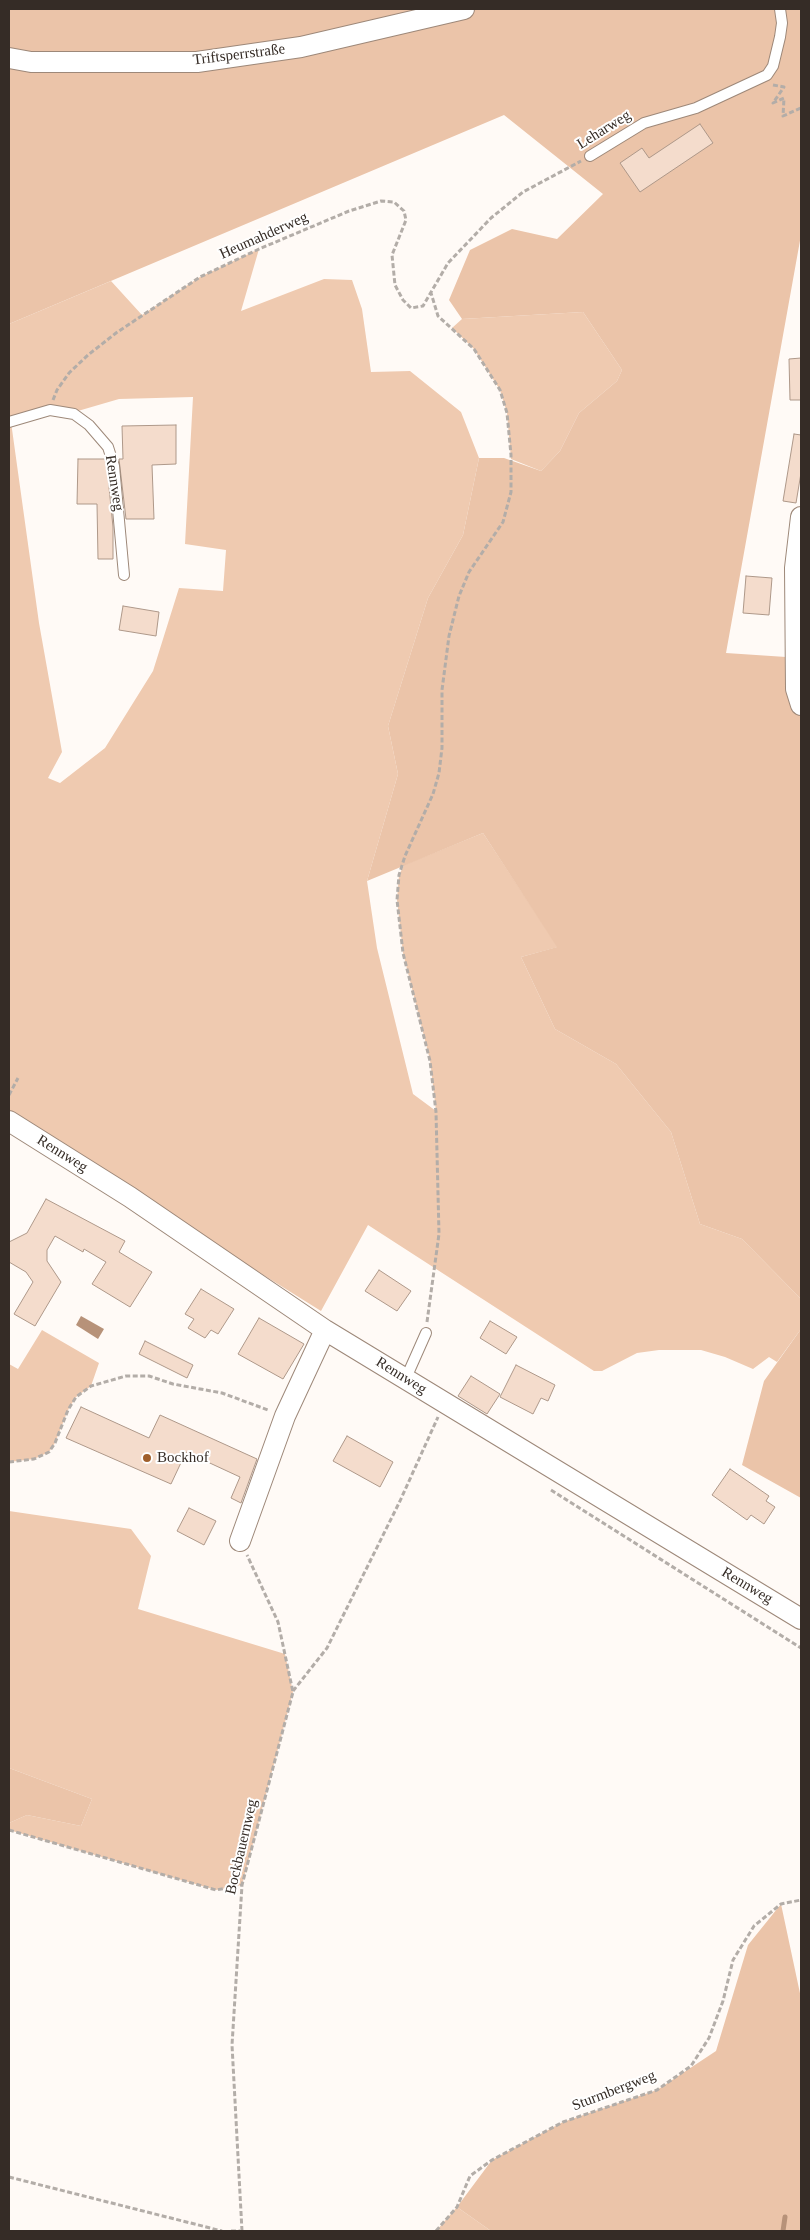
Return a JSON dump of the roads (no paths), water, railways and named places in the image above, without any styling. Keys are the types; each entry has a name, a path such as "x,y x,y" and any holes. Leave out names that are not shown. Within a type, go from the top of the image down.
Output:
{"street":[{"name":"Triftsperrstraße","path":"9,58 31,62 197,62 301,47 464,9"},
{"path":"801,517 795,568 796,689 801,705"},
{"name":"Rennweg","path":"9,1121 130,1197 325,1330 801,1619"},
{"path":"240,1541 285,1416 325,1330"}],"lane":[{"name":"Leharweg","path":"590,156 644,123 696,108 767,75 774,66 780,37 782,23 780,9"},
{"name":"Rennweg","path":"9,422 50,410 74,414 89,425 108,447 114,466 124,574"},
{"path":"406,1378 426,1333"}],"waterway":[{"path":"783,2231 785,2217"}],"place":[{"name":"Bockhof","path":"147,1458"}]}
